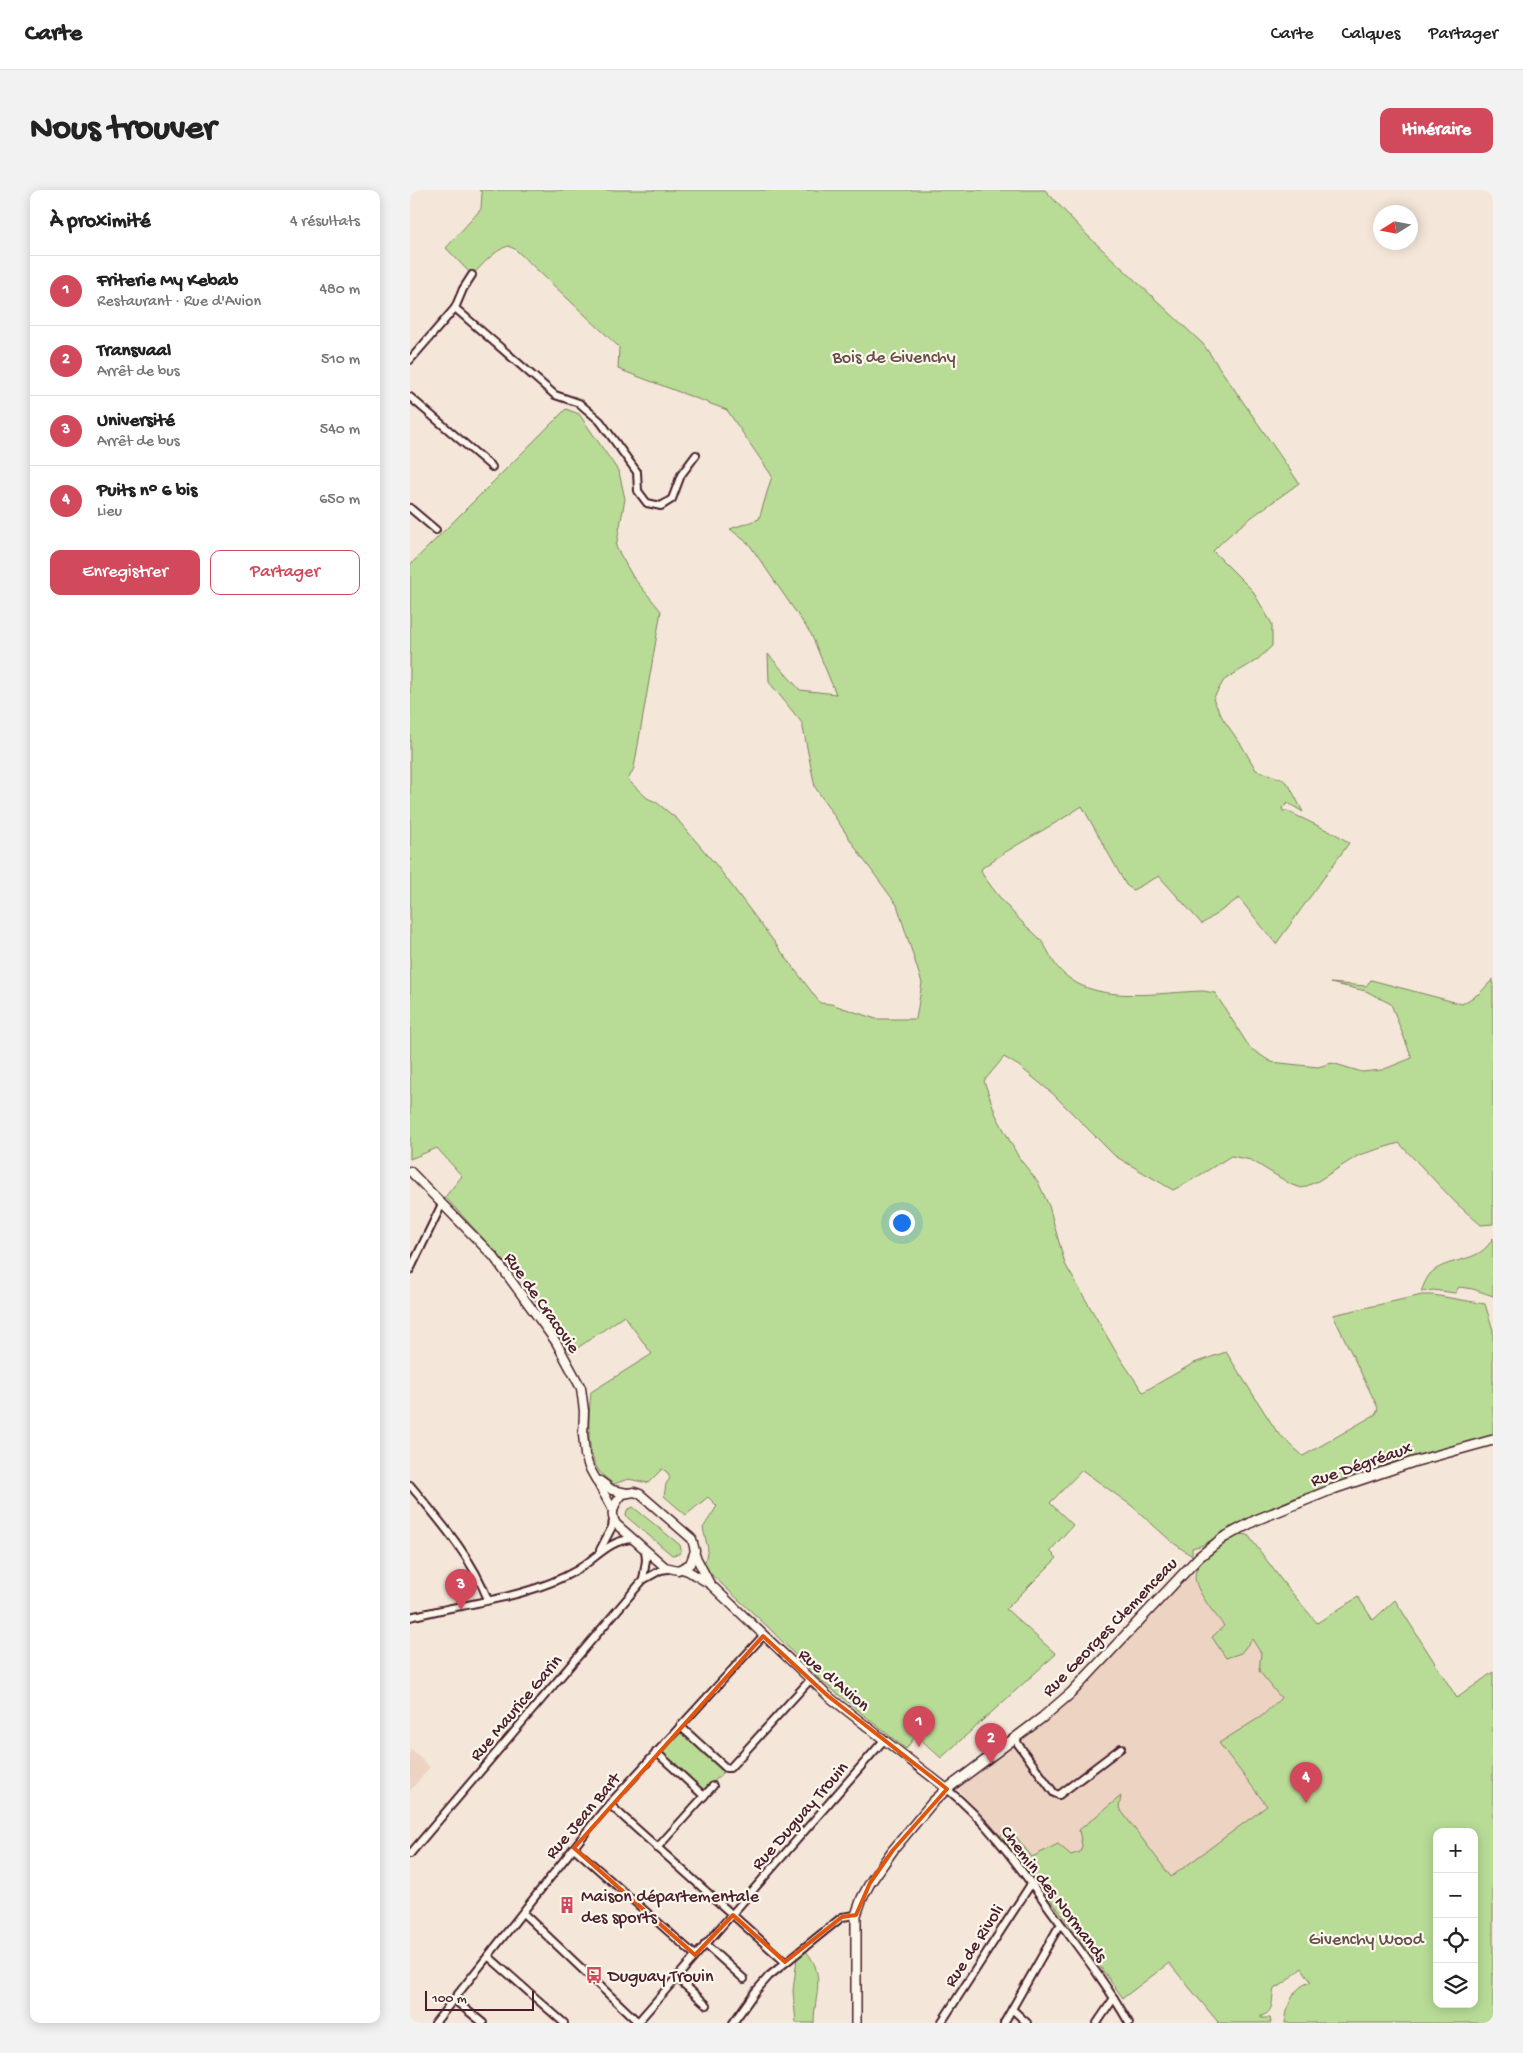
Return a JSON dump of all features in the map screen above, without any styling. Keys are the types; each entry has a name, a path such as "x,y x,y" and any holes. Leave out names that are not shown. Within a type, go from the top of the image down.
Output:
{"main road":[{"name":"Rue Dégréaux","path":"1244,1526 1370,1475 1493,1440"},
{"name":"Rue Georges Clemenceau","path":"856,2023 856,1915 870,1883 893,1850 924,1812 947,1789 1016,1738 1070,1693 1198,1556 1244,1526"}],"street":[{"path":"410,360 455,308 463,289 472,275"},
{"path":"455,308 555,395 579,403 600,421 638,474 638,492 647,503 661,506 672,499 681,475 696,455"},
{"path":"410,397 492,467"},
{"path":"410,508 436,530"},
{"name":"Rue de Cracovie","path":"410,1171 494,1257 542,1320 572,1370 581,1388 583,1399 585,1455 589,1467 613,1510"},
{"path":"410,1270 442,1204"},
{"path":"596,1478 612,1490 627,1493"},
{"path":"410,1486 444,1527 474,1571 488,1600"},
{"path":"598,1552 612,1527 613,1510 617,1500 627,1493"},
{"name":"Rue d'Avion","path":"627,1493 640,1494 689,1535 694,1544 695,1555 710,1584"},
{"path":"613,1520 668,1569 682,1569 690,1564 695,1555"},
{"path":"410,1616 515,1594 552,1582 578,1569 598,1552 617,1541 633,1539"},
{"path":"643,1580 646,1560 645,1550"},
{"name":"Rue Maurice Garin","path":"410,1854 643,1580 662,1570 668,1569"},
{"name":"Rue d'Avion","path":"682,1569 710,1584 810,1680 947,1789"},
{"name":"Rue Jean Bart","path":"435,2023 609,1804 763,1636"},
{"path":"680,1726 726,1768 730,1768 810,1680"},
{"path":"1016,1738 1018,1744 1054,1793 1059,1795 1122,1748"},
{"name":"Rue Duguay Trouin","path":"637,2022 695,1955 733,1915 884,1740"},
{"path":"656,1752 704,1796"},
{"path":"657,1848 712,1786"},
{"name":"Chemin des Normands","path":"947,1789 988,1829 1031,1884 1114,1998 1129,2023"},
{"path":"609,1804 785,1962"},
{"path":"574,1848 695,1955"},
{"name":"Rue de Rivoli","path":"941,2023 1031,1884"},
{"path":"523,1913 637,2022"},
{"path":"733,2023 769,1976 842,1917 856,1915"},
{"path":"1004,2023 1061,1925"},
{"path":"705,1944 744,1979"},
{"path":"488,1956 564,2023"},
{"path":"677,1978 707,2005"},
{"path":"1097,2023 1114,1998"},
{"path":"453,1999 482,2023"},
{"path":"1012,2008 1026,2023"}],"highlighted area":[{"path":"763,1636 828,1696 947,1789 893,1850 870,1883 856,1915 842,1917 785,1962 733,1915 695,1955 574,1848"}],"shaded area":[{"path":"1189,1575 1194,1577 1196,1585 1207,1603 1224,1626 1252,1638 1261,1653 1259,1671 1281,1698 1262,1716 1219,1743 1267,1806 1171,1878 1119,1808 1121,1797 1082,1846 1080,1852 1070,1855 1058,1845 1032,1857 1010,1829 1000,1836 957,1788 1075,1695"},
{"path":"410,1749 430,1767 410,1791"}],"green space":[{"name":"Bois de Givenchy","path":"479,190 1045,190 1088,236 1203,344 1299,483 1244,523 1213,551 1252,590 1272,624 1272,646 1257,660 1224,680 1213,699 1223,719 1256,770 1282,779 1289,785 1303,812 1288,803 1282,808 1283,811 1287,811 1339,836 1349,843 1276,944 1239,898 1202,924 1159,876 1133,890 1126,885 1082,806 993,860 981,869 983,875 1012,911 1039,938 1054,962 1065,975 1079,984 1113,994 1131,995 1203,991 1215,993 1250,1048 1271,1062 1318,1067 1332,1063 1362,1072 1382,1070 1412,1058 1391,1004 1366,991 1330,983 1366,986 1371,980 1462,1004 1480,993 1493,979 1493,1224 1481,1225 1457,1204 1399,1143 1359,1155 1318,1181 1302,1188 1292,1185 1251,1160 1231,1156 1173,1190 1115,1156 1052,1093 1019,1066 1004,1057 984,1081 996,1115 1019,1158 1038,1182 1049,1206 1065,1264 1116,1352 1143,1392 1194,1363 1226,1352 1277,1432 1303,1456 1376,1414 1378,1408 1333,1315 1422,1295 1433,1295 1485,1304 1493,1330 1493,1437 1406,1458 1299,1496 1235,1526 1229,1527 1229,1530 1203,1545 1192,1548 1192,1556 1172,1542 1132,1506 1082,1470 1050,1503 1073,1525 1050,1551 1057,1558 1006,1609 1056,1654 941,1758 916,1735 906,1749 819,1679 767,1626 712,1575 704,1565 708,1549 703,1528 717,1506 708,1497 686,1515 664,1496 666,1484 670,1478 667,1472 662,1469 648,1483 628,1479 614,1484 600,1473 590,1444 591,1392 652,1354 624,1316 570,1353 524,1283 445,1197 462,1176 437,1148 410,1159 410,565 566,409 579,414 619,472 625,499 616,547 633,577 661,611 634,768 628,780 647,798 656,802 677,819 717,866 820,1003 831,1004 876,1019 916,1019 922,983 897,905 861,856 815,787 802,723 769,682 768,654 800,690 836,694 811,634 749,544 730,529 759,519 772,476 727,410 618,369 619,347 515,249 508,246 498,251 472,275 446,248 481,209 482,193"},
{"path":"1493,1238 1493,1296 1473,1289 1459,1287 1455,1293 1433,1290 1421,1292 1430,1274 1437,1268 1472,1257 1487,1247"},
{"path":"633,1507 680,1545 681,1550 679,1554 672,1555 628,1518 626,1515 627,1510"},
{"name":"Givenchy Wood","path":"1240,1534 1248,1535 1282,1581 1317,1623 1358,1597 1373,1620 1395,1600 1457,1698 1493,1672 1493,2023 1285,2023 1287,2010 1295,1992 1311,1982 1302,1968 1274,1989 1269,2012 1261,2016 1261,2018 1270,2018 1271,2023 1217,2023 1169,1963 1123,1998 1057,1908 1000,1836 1010,1829 1032,1857 1058,1844 1071,1855 1080,1852 1082,1846 1079,1830 1121,1796 1119,1808 1171,1877 1267,1806 1219,1743 1262,1716 1281,1698 1259,1671 1261,1653 1252,1639 1241,1653 1226,1658 1212,1637 1224,1626 1198,1588 1195,1575 1200,1564 1213,1552"},
{"path":"682,1732 722,1768 723,1772 706,1791 702,1791 662,1755 662,1750 678,1733"},
{"path":"805,1950 812,1959 818,1977 814,2023 796,2023 793,1991 797,1958"}],"place":[{"name":"Université","path":"461,1610"},
{"name":"Friterie My Kebab","path":"919,1747"},
{"name":"Transvaal","path":"991,1764"},
{"name":"Puits n° 6 bis","path":"1306,1803"},
{"name":"Maison départementale des sports","path":"567,1905"},
{"name":"Duguay Trouin","path":"594,1975"}]}
